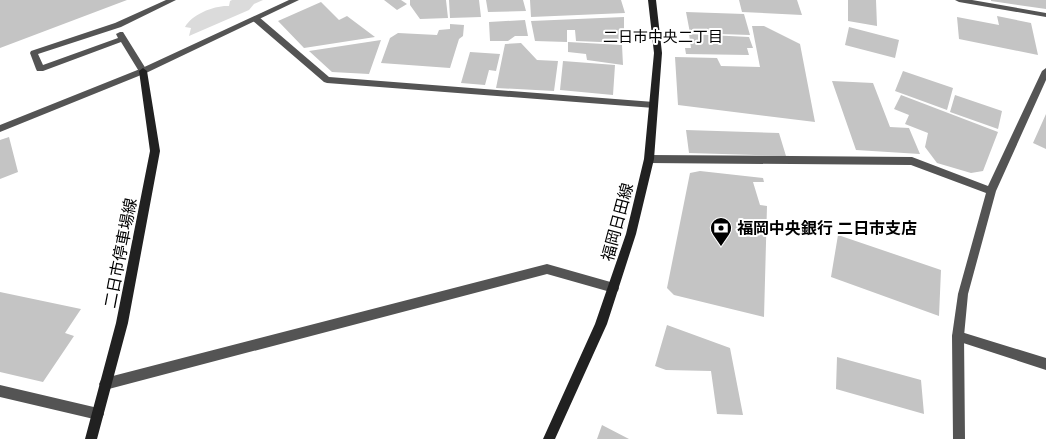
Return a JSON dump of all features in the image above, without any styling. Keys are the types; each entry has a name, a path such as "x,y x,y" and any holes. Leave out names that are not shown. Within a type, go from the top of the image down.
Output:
{"main road":[{"name":"福岡日田線","path":"549,439 601,324 614,288 649,159 658,53 652,0"},
{"name":"二日市停車場線","path":"91,439 122,323 155,151 142,71"}],"street":[{"path":"122,39 40,69 34,53 118,25 172,0"},
{"path":"0,129 142,71 295,0"},
{"path":"958,0 1046,14"},
{"path":"256,19 326,80 654,105"},
{"path":"118,25 122,39 142,71"},
{"path":"959,439 958,336 963,294 991,191 1046,71"},
{"path":"649,159 912,161 991,191"},
{"path":"105,384 547,269 614,288"},
{"path":"958,336 1046,364"},
{"path":"0,391 98,414"}],"shaded area":[{"path":"232,0 263,0 254,4 249,10 189,36 191,28 185,27 188,22 198,14 211,9 229,6"}],"building":[{"path":"0,0 127,0 0,48"},
{"path":"384,0 401,0 407,4 397,10"},
{"path":"410,0 446,0 448,18 420,19 410,5"},
{"path":"449,0 479,0 481,17 450,18"},
{"path":"486,0 523,0 526,11 488,12"},
{"path":"530,0 621,0 625,13 531,17"},
{"path":"739,0 797,0 802,15 742,12"},
{"path":"848,0 876,0 877,26 848,21"},
{"path":"1046,0 1046,9 991,1"},
{"path":"321,2 339,20 347,16 375,37 304,48 278,21"},
{"path":"686,12 744,14 750,35 690,33"},
{"path":"997,16 1031,23 1038,55 959,39 957,17 999,25"},
{"path":"624,17 624,43 576,41 575,30 567,30 567,42 535,41 531,21"},
{"path":"525,20 528,36 515,36 508,41 490,41 489,22"},
{"path":"450,24 464,25 463,36 459,39 450,68 381,63 390,38 398,33 437,35 439,30 450,29"},
{"path":"752,26 764,26 800,44 815,122 678,105 675,57 717,58 721,66 760,67"},
{"path":"849,27 899,40 895,58 845,45"},
{"path":"689,34 749,37 753,48 747,48 749,55 686,54 685,48 691,48"},
{"path":"381,40 369,74 332,72 309,51"},
{"path":"568,42 622,45 623,65 587,60 586,54 568,52"},
{"path":"521,43 537,60 558,61 554,91 496,88 505,44"},
{"path":"470,52 500,54 496,71 489,70 485,85 461,83"},
{"path":"563,61 615,65 613,95 560,90"},
{"path":"903,71 953,88 947,110 895,91"},
{"path":"832,81 873,83 890,127 909,128 920,154 856,150"},
{"path":"901,95 998,132 983,171 971,173 937,163 925,147 928,133 905,124 909,115 894,109"},
{"path":"955,95 1002,111 998,129 950,112"},
{"path":"1046,114 1046,149 1033,143"},
{"path":"686,130 779,133 786,156 689,153"},
{"path":"9,137 18,172 0,179 0,140"},
{"name":"福岡中央銀行 二日市支店","path":"700,171 763,178 764,182 753,182 760,205 767,206 764,317 674,295 667,288 690,173"},
{"path":"838,235 941,270 939,316 831,277"},
{"path":"0,292 81,309 65,333 74,336 43,382 0,372"},
{"path":"667,325 730,348 743,415 717,414 711,371 666,370 655,366"},
{"path":"837,357 921,380 924,414 836,389"},
{"path":"602,425 629,439 597,439"}],"place":[{"name":"福岡中央銀行 二日市支店","path":"721,247"}],"district":[{"name":"二日市中央二丁目","path":"663,37"}]}
